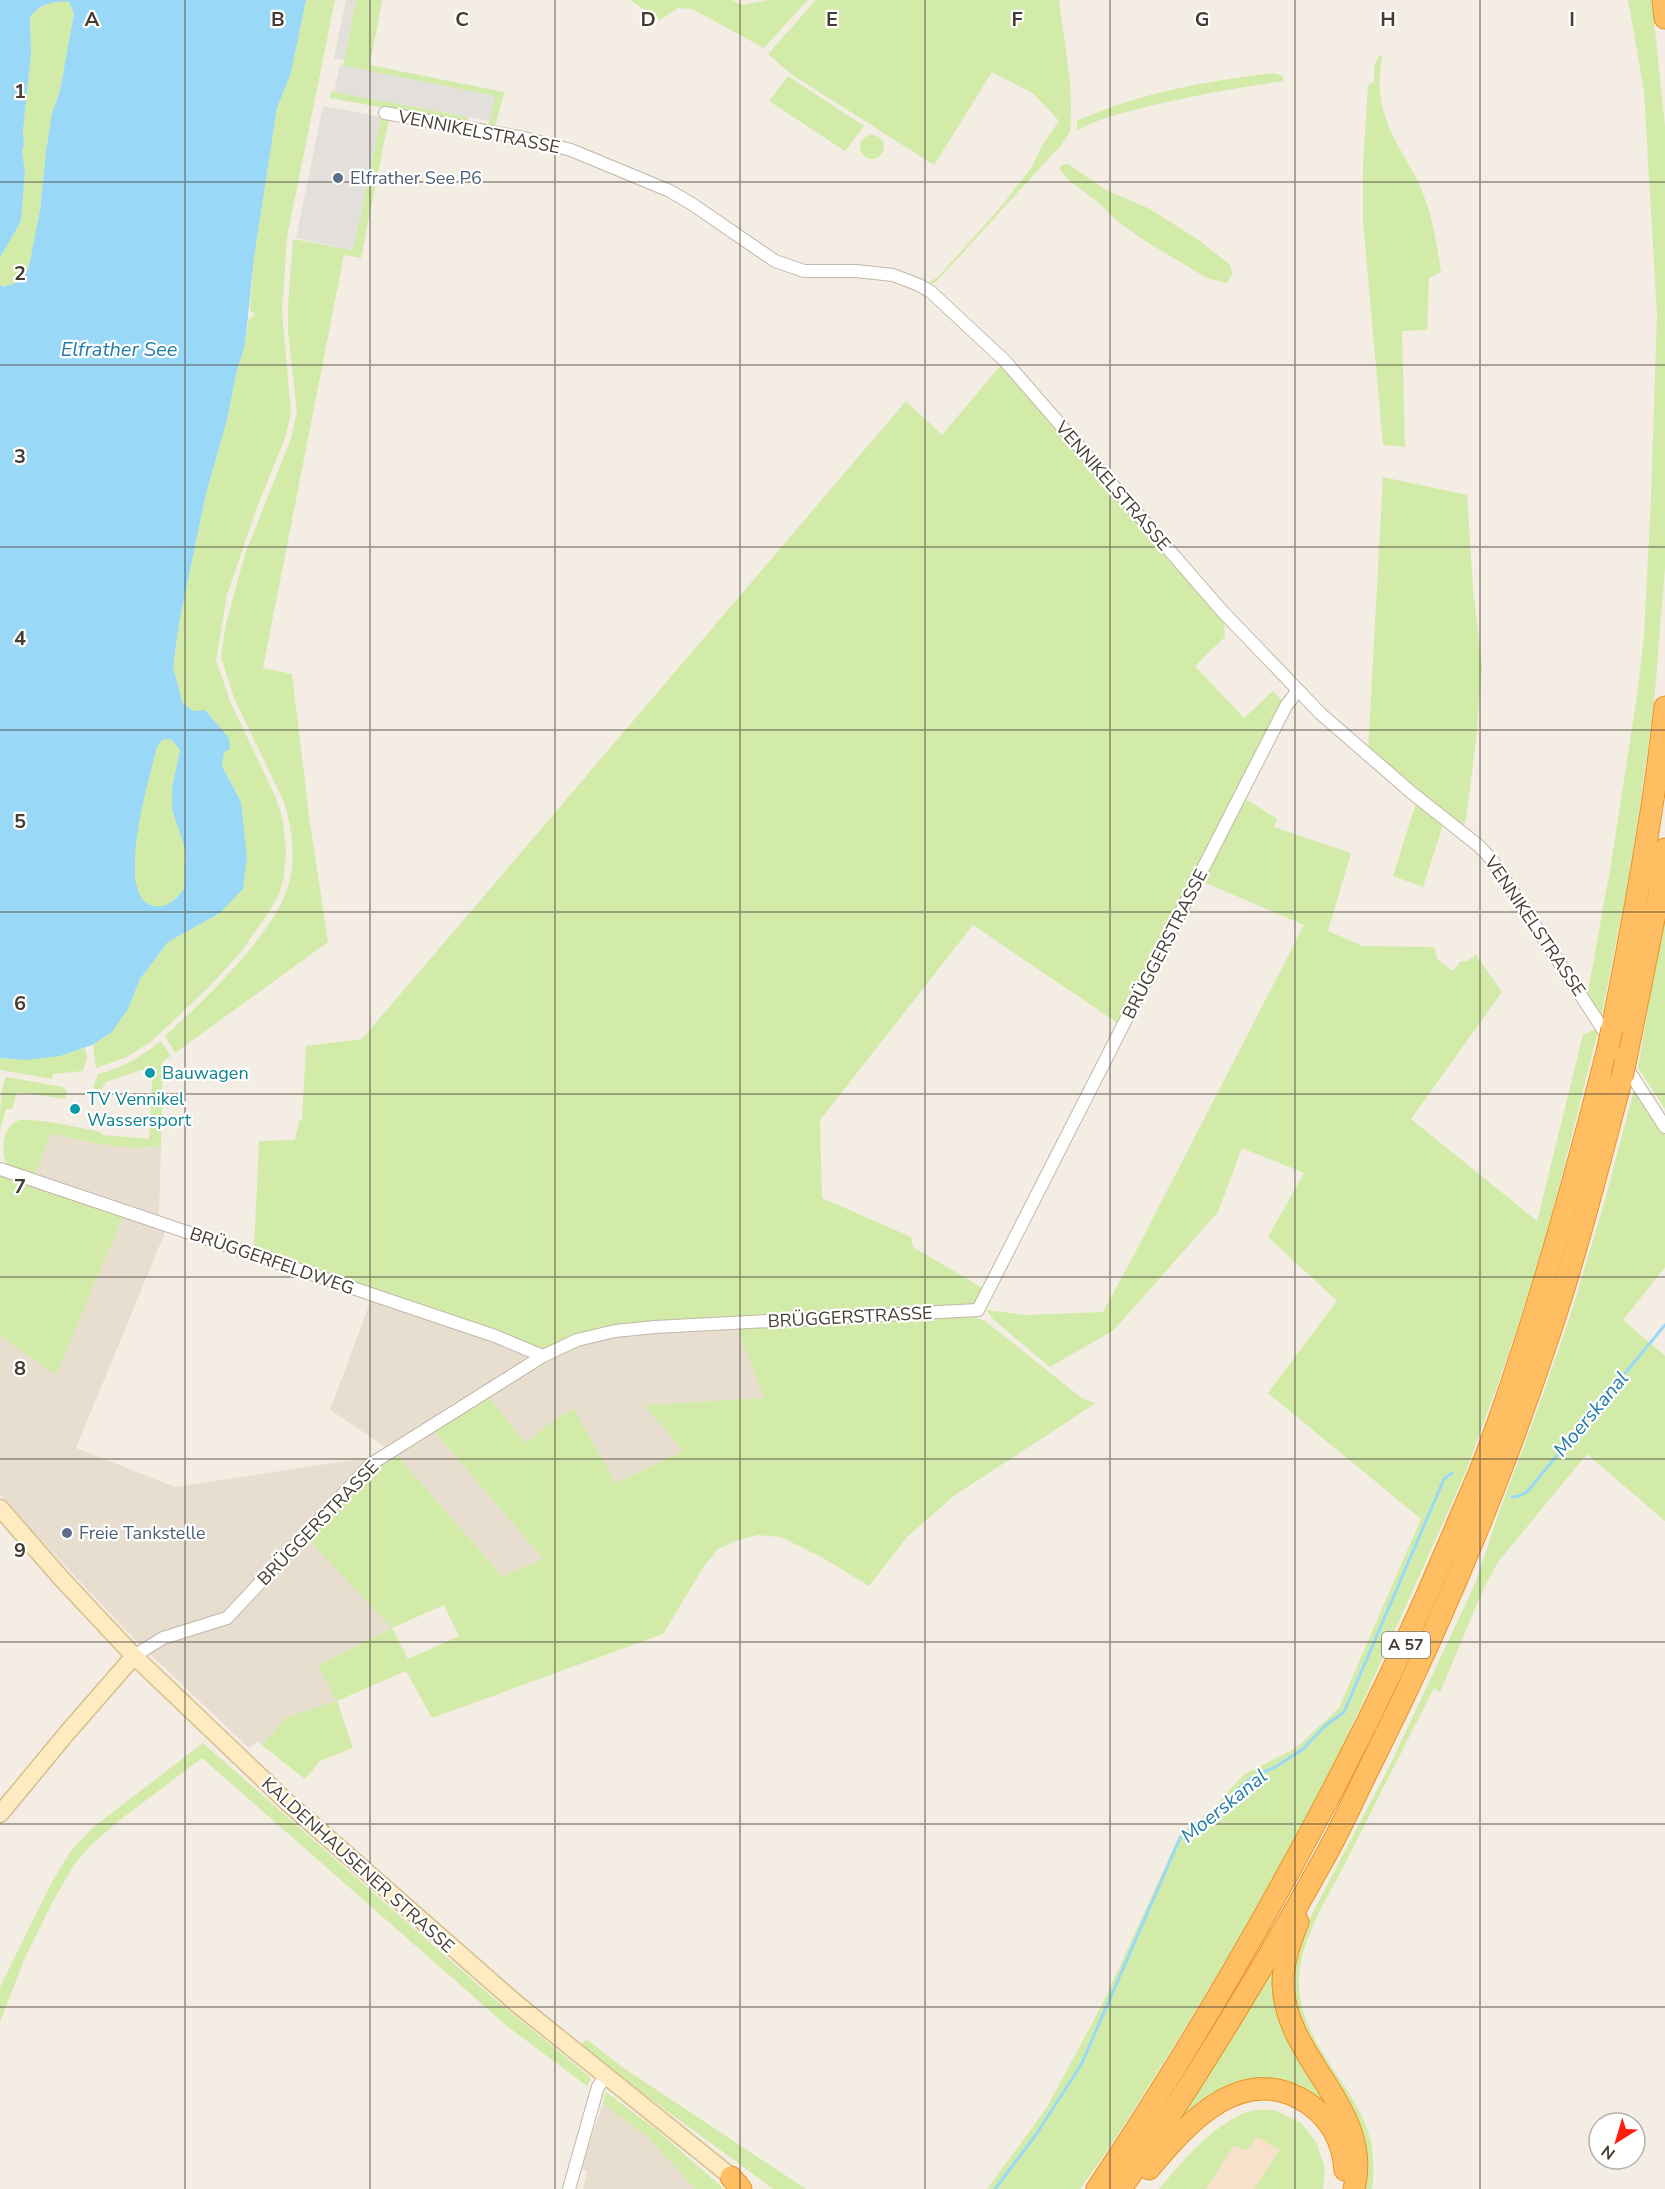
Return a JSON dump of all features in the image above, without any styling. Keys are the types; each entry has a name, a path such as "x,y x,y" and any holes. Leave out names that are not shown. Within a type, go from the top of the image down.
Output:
{"highway":[{"path":"1663,0 1665,18"},
{"name":"A 57","path":"1121,2189 1185,2093 1328,1852 1436,1628 1505,1459 1552,1325 1592,1192 1622,1077 1612,1029 1640,889 1665,707"},
{"name":"A 57","path":"1097,2189 1159,2097 1279,1893 1376,1708 1417,1620 1488,1451 1528,1331 1617,1053 1659,894 1665,849"},
{"path":"1328,1852 1287,1951 1283,1985 1286,2005 1299,2039 1338,2102 1352,2133 1358,2165 1354,2189"},
{"path":"1134,2189 1174,2139 1200,2115 1234,2094 1266,2089 1280,2091 1304,2100 1322,2114 1336,2135 1343,2157 1345,2169 1343,2189"}],"main road":[{"name":"KALDENHAUSENER STRASSE","path":"0,1508 134,1656 250,1768 414,1916 605,2077 740,2185"},
{"path":"0,1814 134,1656"}],"street":[{"name":"VENNIKELSTRASSE","path":"385,113 524,138 571,150 670,191 775,261 790,267 804,271 878,272 905,279 929,290 1005,361 1192,576 1298,690 1358,748 1479,846 1492,860 1578,988 1665,1127"},
{"name":"BRÜGGERSTRASSE","path":"134,1656 163,1638 227,1618 371,1464 543,1356 577,1340 615,1330 978,1310 1286,706 1298,690"},
{"name":"BRÜGGERFELDWEG","path":"0,1169 495,1336 543,1356"},
{"path":"569,2189 598,2087 605,2077"}],"shaded area":[{"path":"346,0 356,0 344,60 334,58"},
{"path":"340,65 495,96 490,121 334,92"},
{"name":"Elfrather See P6","path":"323,106 381,117 353,250 296,238"},
{"path":"51,1134 93,1143 148,1148 161,1146 159,1219 34,1177"},
{"path":"123,1217 166,1230 76,1448 175,1487 372,1457 392,1628 319,1664 337,1701 285,1718 262,1745 257,1742 249,1748 136,1641 0,1494 0,1336 56,1374"},
{"path":"371,1300 522,1350 526,1360 387,1448 330,1410"},
{"path":"737,1327 765,1398 645,1405 683,1451 616,1483 574,1410 558,1417 525,1444 487,1395 579,1343 645,1332"},
{"path":"433,1430 543,1559 502,1576 396,1454"},
{"path":"603,2104 649,2138 695,2189 583,2189 587,2171 580,2168"},
{"path":"1257,2137 1279,2150 1254,2189 1206,2189 1234,2144"}],"green space":[{"path":"63,0 69,2 74,13 60,91 52,113 40,210 29,266 22,280 4,287 0,285 0,258 21,221 25,171 22,152 23,131 31,54 30,17 45,5"},
{"path":"306,0 335,0 287,237 282,312 291,413 285,438 256,510 227,595 216,660 230,701 276,798 283,821 286,852 284,877 279,894 269,912 240,953 210,986 152,1041 127,1057 96,1068 93,1045 112,1032 128,1009 140,979 168,942 220,913 241,802 222,766 224,752 194,711 183,704 173,667 180,618 206,494 227,420 249,318 255,314 250,311 254,258 277,108 291,73"},
{"path":"356,0 382,0 370,65 504,92 495,128 488,127 494,96 343,66"},
{"path":"630,0 732,0 741,5 769,0 808,0 764,48 692,9 678,8 660,20"},
{"path":"816,0 1059,0 1070,81 1070,132 1062,144 935,283 926,284 938,277 999,209 1032,167 1041,147 1059,121 1034,94 992,72 934,165 791,74 768,54"},
{"path":"1628,0 1652,0 1665,127 1665,567 1654,704 1631,868 1601,1018 1587,997 1611,864 1644,636 1657,315 1644,91"},
{"path":"1379,56 1382,56 1380,85 1383,109 1426,201 1441,272 1429,278 1427,330 1402,331 1405,447 1383,445 1363,221 1363,167 1368,85 1374,82 1374,67"},
{"path":"1274,73 1283,76 1283,81 1159,104 1108,117 1077,131 1077,121 1124,103 1198,84"},
{"path":"788,76 864,126 845,151 769,101"},
{"path":"331,91 468,117 467,123 330,98"},
{"path":"381,117 389,118 361,258 344,255 263,668 292,674 310,823 328,942 175,1053 165,1036 220,983 257,940 285,896 291,875 292,838 284,802 234,698 221,657 226,624 245,554 290,441 297,412 288,332 293,239 353,250"},
{"path":"872,135 881,138 884,147 881,156 872,159 863,156 860,147 863,138"},
{"path":"1068,164 1106,190 1150,209 1200,241 1229,264 1233,274 1226,283 1207,278 1145,241 1117,221 1099,203 1069,180 1059,169 1062,165"},
{"path":"1001,365 1224,619 1225,637 1195,666 1244,718 1273,691 1283,701 1119,1024 973,925 820,1120 822,1198 911,1237 913,1247 986,1290 976,1303 957,1308 615,1326 543,1352 254,1250 259,1141 295,1140 299,1121 302,1120 306,1046 362,1039 906,401 942,435"},
{"path":"1383,477 1467,495 1473,588 1482,667 1476,740 1466,820 1463,825 1457,825 1368,752"},
{"path":"162,740 172,740 180,750 172,788 186,852 184,889 169,904 154,907 144,901 137,889 134,868 135,851 140,815 157,747"},
{"path":"1244,798 1277,819 1274,827 1351,853 1328,931 1363,946 1434,947 1438,960 1453,971 1461,961 1467,961 1476,955 1502,992 1411,1119 1537,1221 1583,1035 1599,1027 1546,1239 1507,1359 1464,1476 1344,1744 1258,1909 1161,2067 1080,2189 987,2189 1046,2109 1102,2005 1180,1834 1212,1810 1243,1775 1296,1748 1339,1708 1421,1519 1268,1393 1337,1301 1268,1237 1304,1173 1242,1148 1218,1212 1114,1330 1050,1367 994,1320 986,1310 1025,1315 1103,1312 1304,925 1201,881"},
{"path":"1416,803 1443,825 1423,887 1393,876"},
{"path":"1665,909 1665,1109 1638,1068"},
{"path":"161,1041 171,1056 163,1061 161,1146 120,1147 51,1134 34,1177 11,1171 5,1160 4,1144 7,1130 17,1121 45,1121 100,1132 103,1135 149,1139 153,1066 106,1082 101,1090 93,1088 98,1074 131,1061"},
{"path":"85,1048 87,1058 83,1071 53,1074 52,1079 0,1070 0,1058 43,1057"},
{"path":"6,1077 63,1087 67,1092 65,1099 17,1092 12,1109 6,1109 0,1131 1,1095"},
{"path":"1634,1090 1665,1135 1665,1267 1623,1320 1665,1356 1665,1521 1587,1454 1498,1562 1483,1590 1440,1692 1434,1688 1315,1922 1301,1962 1300,1999 1306,2020 1317,2043 1353,2099 1370,2138 1373,2162 1372,2189 1363,2189 1299,2021 1291,1978 1303,1931 1390,1765 1475,1584 1573,1307 1605,1200"},
{"path":"0,1175 123,1217 56,1375 0,1336"},
{"path":"971,1315 985,1321 1083,1399 1096,1403 955,1495 907,1537 869,1586 823,1558 781,1537 757,1535 718,1549 704,1566 663,1634 432,1718 406,1671 337,1701 353,1748 320,1761 305,1779 262,1745 285,1718 336,1701 318,1665 392,1628 306,1537 371,1469 396,1454 502,1576 543,1559 433,1430 487,1395 525,1443 558,1417 574,1409 616,1483 683,1451 644,1405 764,1398 737,1327 881,1322","holes":["444,1605 459,1636 408,1659 392,1628"]},
{"path":"203,1743 492,1997 591,2078 587,2086 507,2026 202,1758 116,1823 89,1847 74,1865 53,1901 24,1960 0,2022 0,1987 53,1880 71,1851 92,1828"},
{"path":"1282,1952 1280,1977 1336,2107 1345,2147 1274,2086 1168,2139"},
{"path":"586,2039 625,2069 806,2189 773,2189 586,2050 582,2044"},
{"path":"606,2092 658,2131 724,2189 695,2189 649,2138 603,2104"},
{"path":"1275,2110 1301,2123 1316,2142 1325,2168 1323,2189 1254,2189 1279,2150 1257,2137 1246,2151 1234,2145 1206,2189 1159,2189 1198,2145 1221,2126 1250,2111"}],"water":[{"name":"Elfrather See","path":"0,0 306,0 291,73 277,108 254,258 245,345 206,494 180,618 173,667 183,704 194,711 205,710 229,738 230,749 224,752 222,766 241,802 247,858 243,889 220,913 168,942 140,979 128,1009 112,1032 92,1045 60,1056 27,1060 0,1058 0,285 4,287 22,280 29,266 40,210 52,113 60,91 74,13 69,2 47,4 30,17 31,54 23,131 22,152 25,171 21,221 0,258","holes":["162,740 172,740 180,750 172,788 172,809 186,852 184,889 171,902 159,907 142,898 136,882 135,859 142,807 157,747"]}],"waterway":[{"name":"Moerskanal","path":"1512,1497 1527,1492 1665,1325"},
{"name":"Moerskanal","path":"995,2189 1035,2136 1081,2065 1180,1838 1214,1818 1228,1798 1251,1778 1277,1766 1303,1749 1325,1726 1344,1712 1444,1479 1452,1473"}],"place":[{"name":"Elfrather See P6","path":"338,178"},
{"name":"Bauwagen","path":"150,1073"},
{"name":"TV Vennikel Wassersport","path":"75,1109"},
{"name":"Freie Tankstelle","path":"67,1533"}]}
